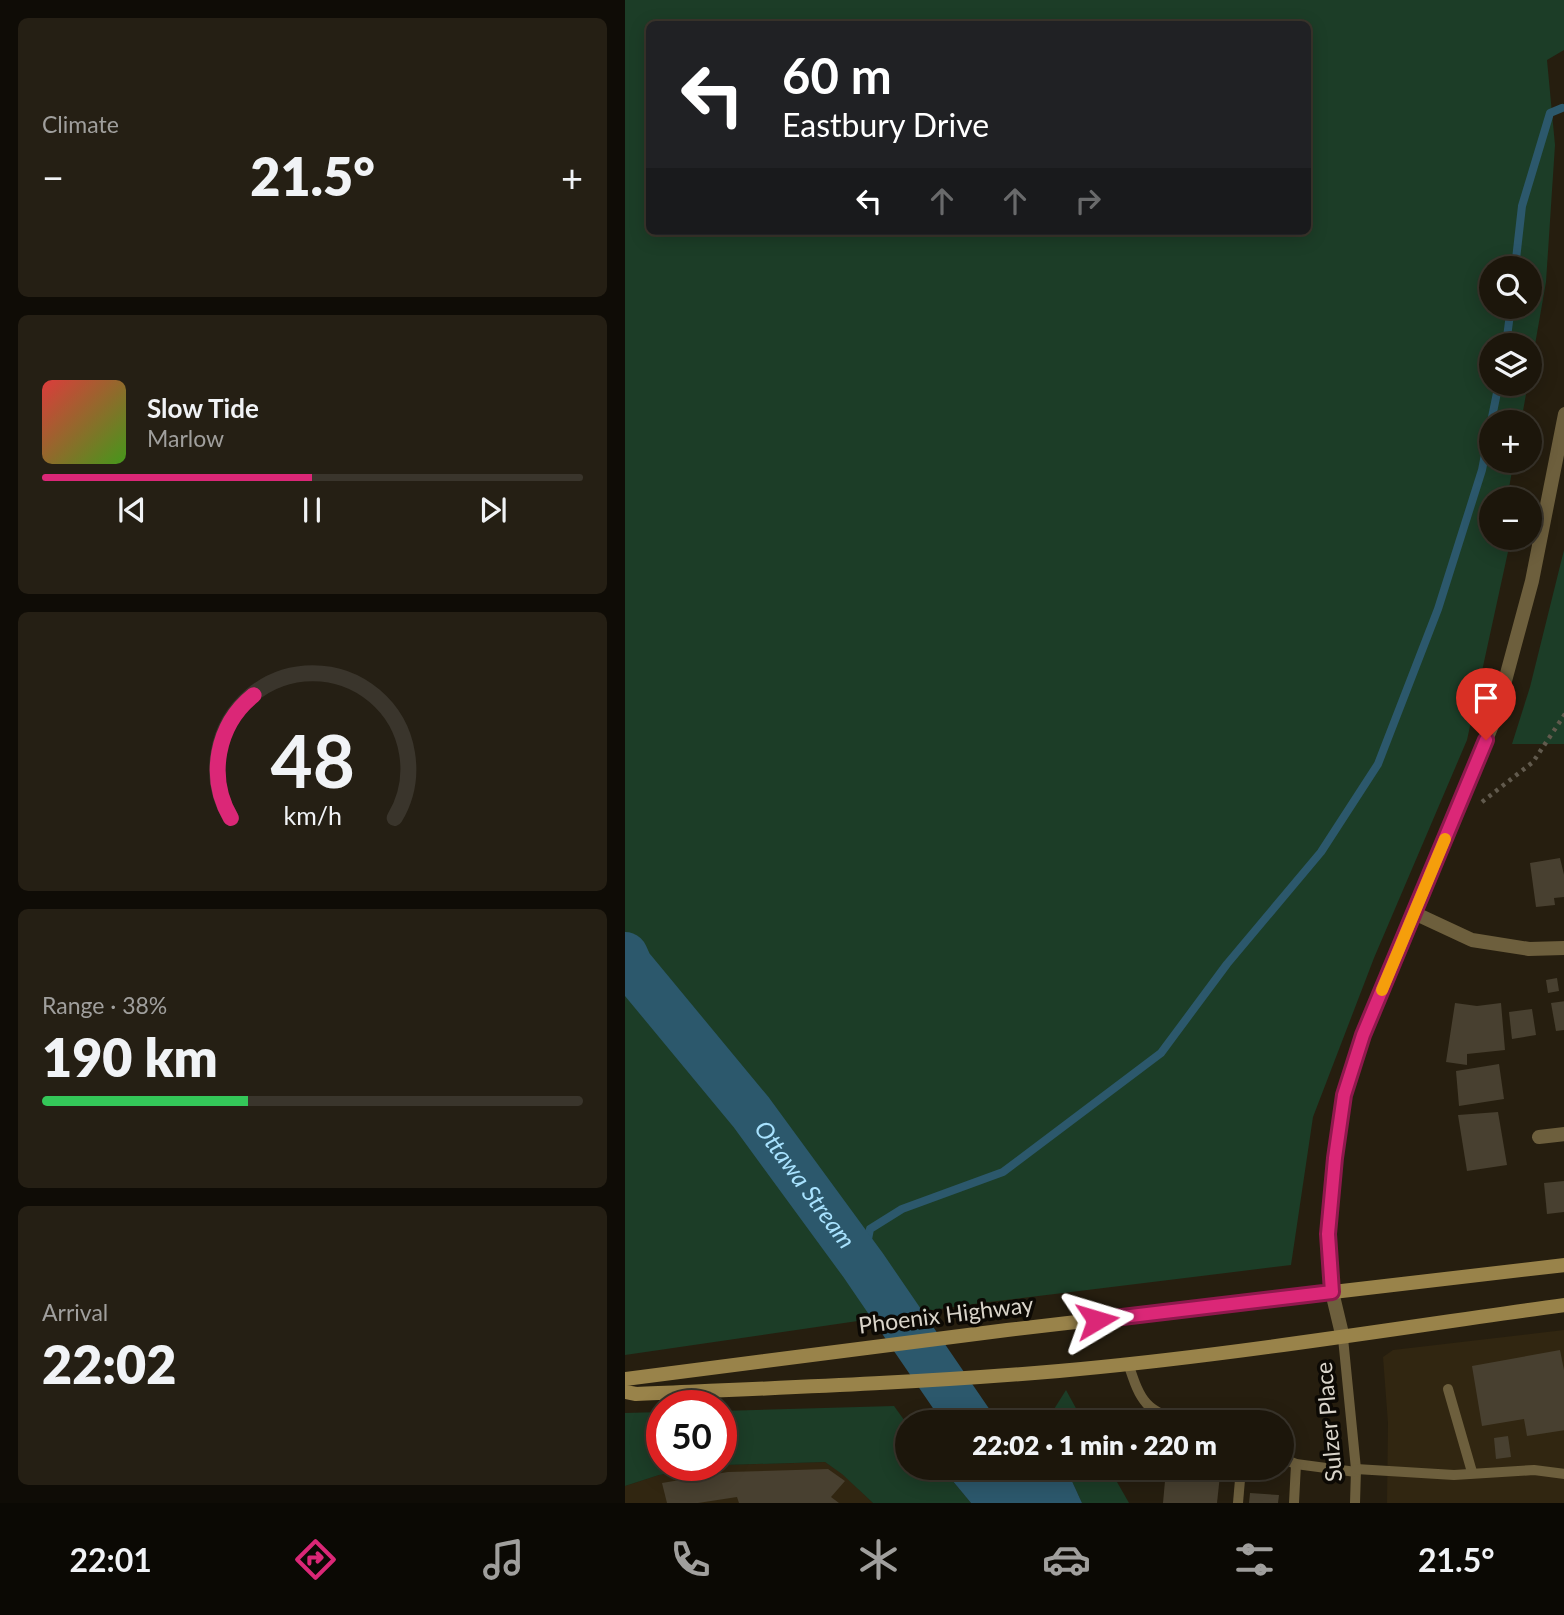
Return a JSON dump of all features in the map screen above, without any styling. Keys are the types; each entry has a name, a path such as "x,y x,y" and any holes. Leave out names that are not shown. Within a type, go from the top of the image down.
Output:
{"main road":[{"name":"Phoenix Highway","path":"625,1379 1007,1330 1564,1265"},
{"path":"625,1392 827,1385 1059,1371 1343,1338 1564,1305"}],"street":[{"path":"1343,1338 1332,1292 1328,1234 1344,1095 1363,1035 1495,718 1532,581 1564,414"},
{"path":"1414,913 1472,940 1529,949 1564,948"},
{"path":"1539,1137 1564,1134"}],"lane":[{"name":"Sulzer Place","path":"1343,1338 1356,1471 1355,1503"},
{"path":"1128,1363 1139,1396 1154,1410"},
{"path":"1448,1389 1471,1472"},
{"path":"1294,1503 1296,1464 1356,1471 1454,1475 1534,1470 1564,1474"},
{"path":"1238,1503 1240,1480"}],"path":[{"path":"1481,802 1533,762 1564,714"}],"shaded area":[{"path":"1564,1330 1564,1503 1387,1503 1388,1423 1383,1357 1393,1350"},
{"path":"825,1462 842,1473 873,1503 625,1503 625,1486 646,1479 737,1481 737,1465"}],"green space":[{"path":"625,0 1564,0 1564,50 1547,60 1555,145 1546,282 1542,305 1542,256 1479,256 1479,319 1539,319 1537,333 1479,333 1479,396 1526,396 1523,410 1479,410 1479,473 1512,473 1509,487 1479,487 1479,550 1508,550 1467,740 1374,958 1313,1117 1291,1265 981,1303 625,1355"},
{"path":"1564,550 1564,744 1512,744 1530,687"},
{"path":"1066,1390 1077,1410 1054,1410"},
{"path":"894,1406 897,1410 895,1480 952,1480 971,1503 873,1503 825,1462 737,1465 737,1411"},
{"path":"646,1412 646,1479 625,1486 625,1413"},
{"path":"1071,1480 1116,1480 1129,1503 1082,1503"}],"water":[{"path":"952,1480 1071,1480 1082,1503 971,1503"}],"building":[{"path":"1560,858 1565,879 1565,897 1554,898 1555,905 1536,907 1530,863"},
{"path":"1557,978 1559,991 1548,993 1546,980"},
{"path":"1565,1001 1565,1030 1556,1031 1551,1003"},
{"path":"1455,1003 1477,1006 1501,1003 1505,1050 1467,1054 1467,1065 1446,1062"},
{"path":"1532,1009 1536,1035 1512,1039 1509,1012"},
{"path":"1499,1064 1504,1099 1459,1106 1456,1071"},
{"path":"1498,1112 1507,1165 1467,1171 1458,1115"},
{"path":"1565,1181 1565,1212 1547,1214 1544,1183"},
{"path":"1560,1350 1565,1375 1565,1430 1527,1436 1524,1419 1482,1426 1472,1366"},
{"path":"1508,1436 1511,1457 1496,1459 1494,1438"},
{"path":"828,1469 845,1481 831,1497 839,1503 739,1503 737,1497 698,1503 667,1503 662,1483 737,1481 737,1472"},
{"path":"1165,1480 1219,1480 1217,1503 1163,1503"},
{"path":"1250,1493 1279,1495 1278,1503 1249,1503"}],"waterway":[{"path":"1516,256 1522,206 1550,113 1562,108"},
{"path":"1508,333 1509,319"},
{"path":"1493,410 1496,396"},
{"path":"863,1265 870,1229 902,1209 1003,1172 1161,1053 1227,964 1321,852 1378,764 1438,609 1481,473"},
{"name":"Ottawa Stream","path":"625,955 630,966 751,1112 863,1265 962,1410"}],"slow traffic":[{"path":"1382,990 1445,839"}],"route":[{"path":"1097,1320 1332,1292 1328,1234 1344,1095 1363,1035 1486,740"}]}
